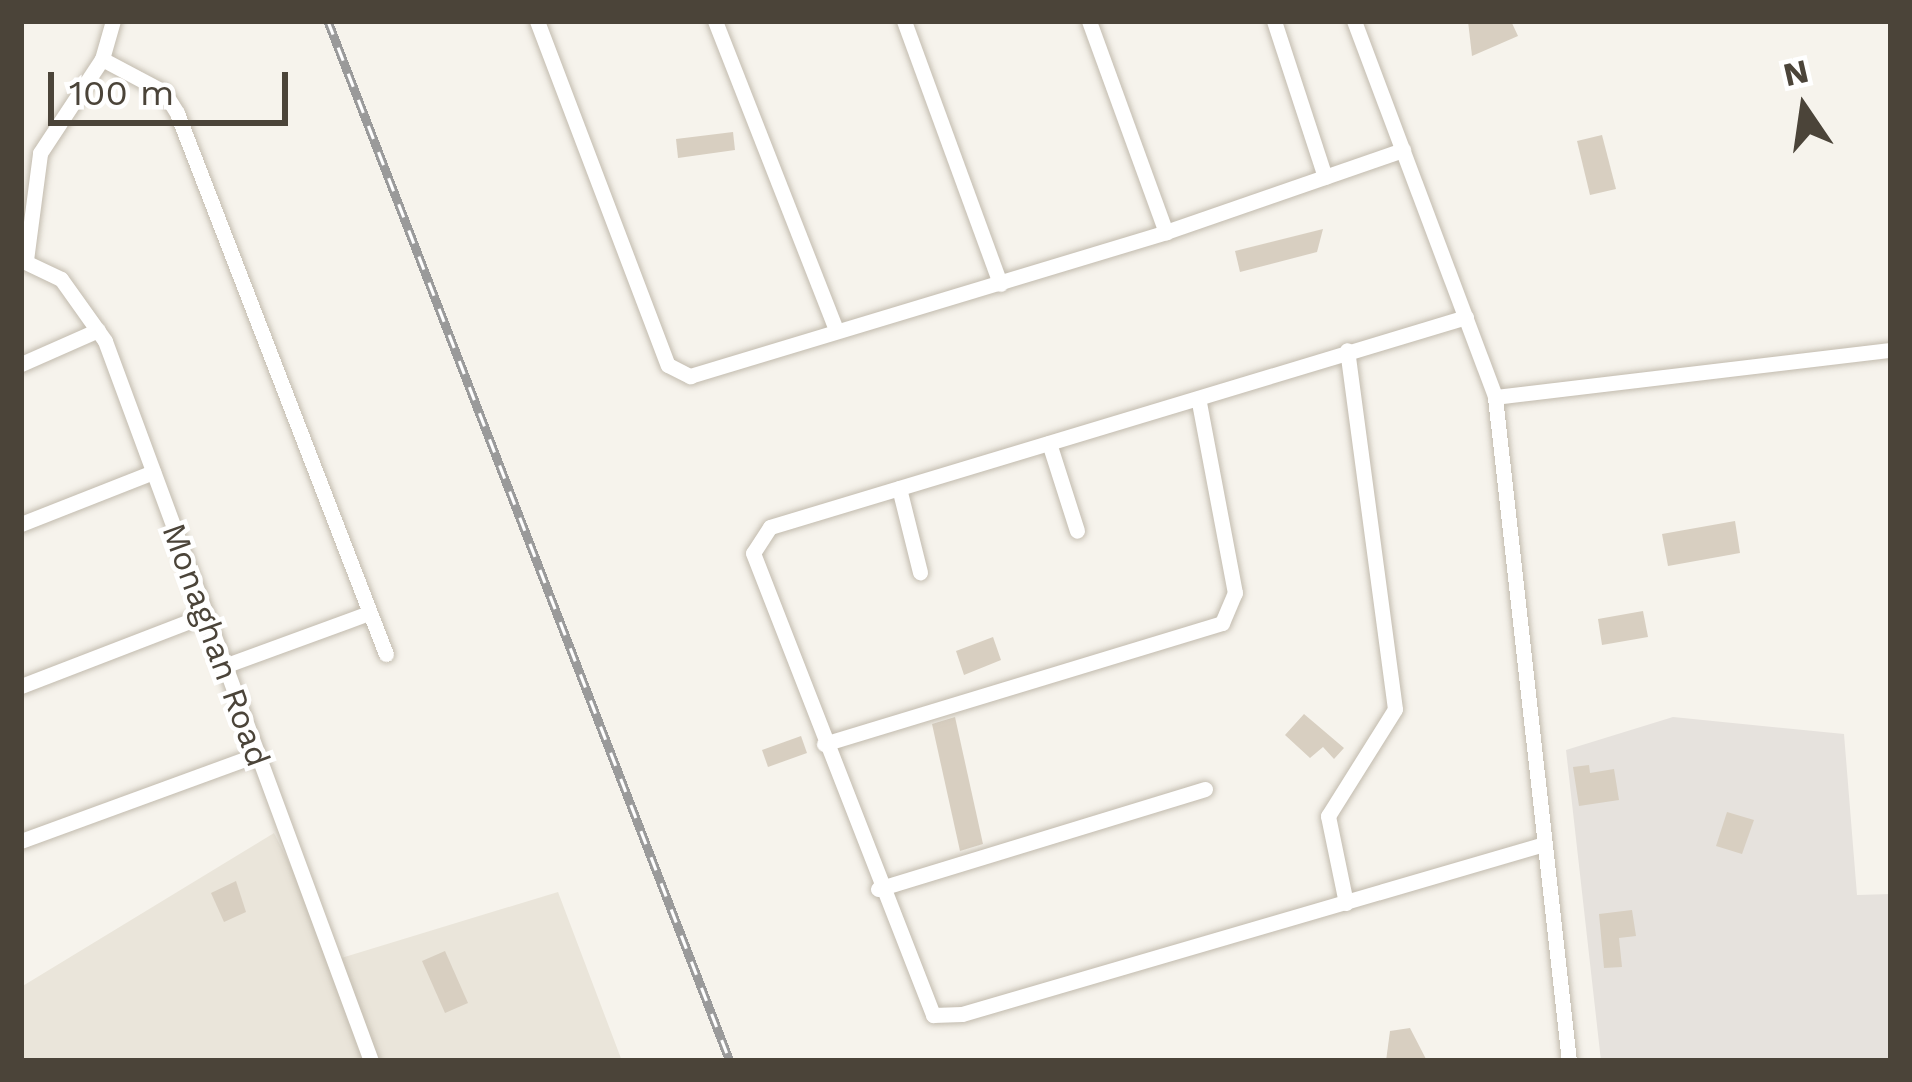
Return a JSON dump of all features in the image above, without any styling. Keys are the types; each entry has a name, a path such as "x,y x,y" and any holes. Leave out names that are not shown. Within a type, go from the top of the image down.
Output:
{"street":[{"path":"23,260 40,153 102,59 113,21"},
{"path":"537,21 668,365 690,376 1166,232 1403,150"},
{"path":"715,21 836,330"},
{"path":"904,21 1000,284"},
{"path":"1089,21 1166,232"},
{"path":"1274,21 1325,177"},
{"path":"1354,21 1495,397 1569,1061"},
{"path":"102,59 164,92 177,113 386,654"},
{"name":"Monaghan Road","path":"23,260 61,280 98,330 371,1061"},
{"path":"1466,317 770,527 753,545 926,1012 941,1016 1544,844"},
{"path":"21,364 98,330"},
{"path":"1346,903 1324,830 1328,816 1395,709 1347,350"},
{"path":"1495,397 1891,350"},
{"path":"824,744 1222,623 1235,592 1198,398"},
{"path":"1049,443 1077,530"},
{"path":"21,524 153,472"},
{"path":"899,488 920,572"},
{"path":"224,666 369,613"},
{"path":"21,686 205,615"},
{"path":"21,841 256,755"},
{"path":"878,889 1205,789"}],"shaded area":[{"path":"1673,717 1844,734 1857,895 1891,894 1891,1061 1601,1061 1566,750"},
{"path":"274,833 338,959 558,892 622,1061 21,1061 21,987"}],"building":[{"path":"1468,21 1511,21 1518,36 1472,56"},
{"path":"733,132 735,150 678,158 676,139"},
{"path":"1602,135 1616,189 1590,195 1577,141"},
{"path":"1323,229 1317,252 1240,272 1235,251"},
{"path":"1735,521 1740,553 1668,566 1662,534"},
{"path":"1643,611 1648,637 1602,645 1598,619"},
{"path":"993,637 1001,660 964,675 956,651"},
{"path":"1304,714 1344,748 1334,759 1323,747 1310,758 1285,735"},
{"path":"955,717 983,844 960,851 932,724"},
{"path":"801,736 807,753 768,767 762,750"},
{"path":"1589,765 1590,773 1614,769 1619,800 1579,806 1573,767"},
{"path":"1727,812 1754,820 1742,854 1716,846"},
{"path":"236,881 246,912 224,922 211,893"},
{"path":"1632,910 1636,936 1619,938 1622,967 1604,968 1599,914"},
{"path":"445,951 468,1003 445,1013 422,961"},
{"path":"1410,1028 1427,1061 1386,1061 1390,1031"}],"railway":[{"path":"328,21 730,1061"}]}
